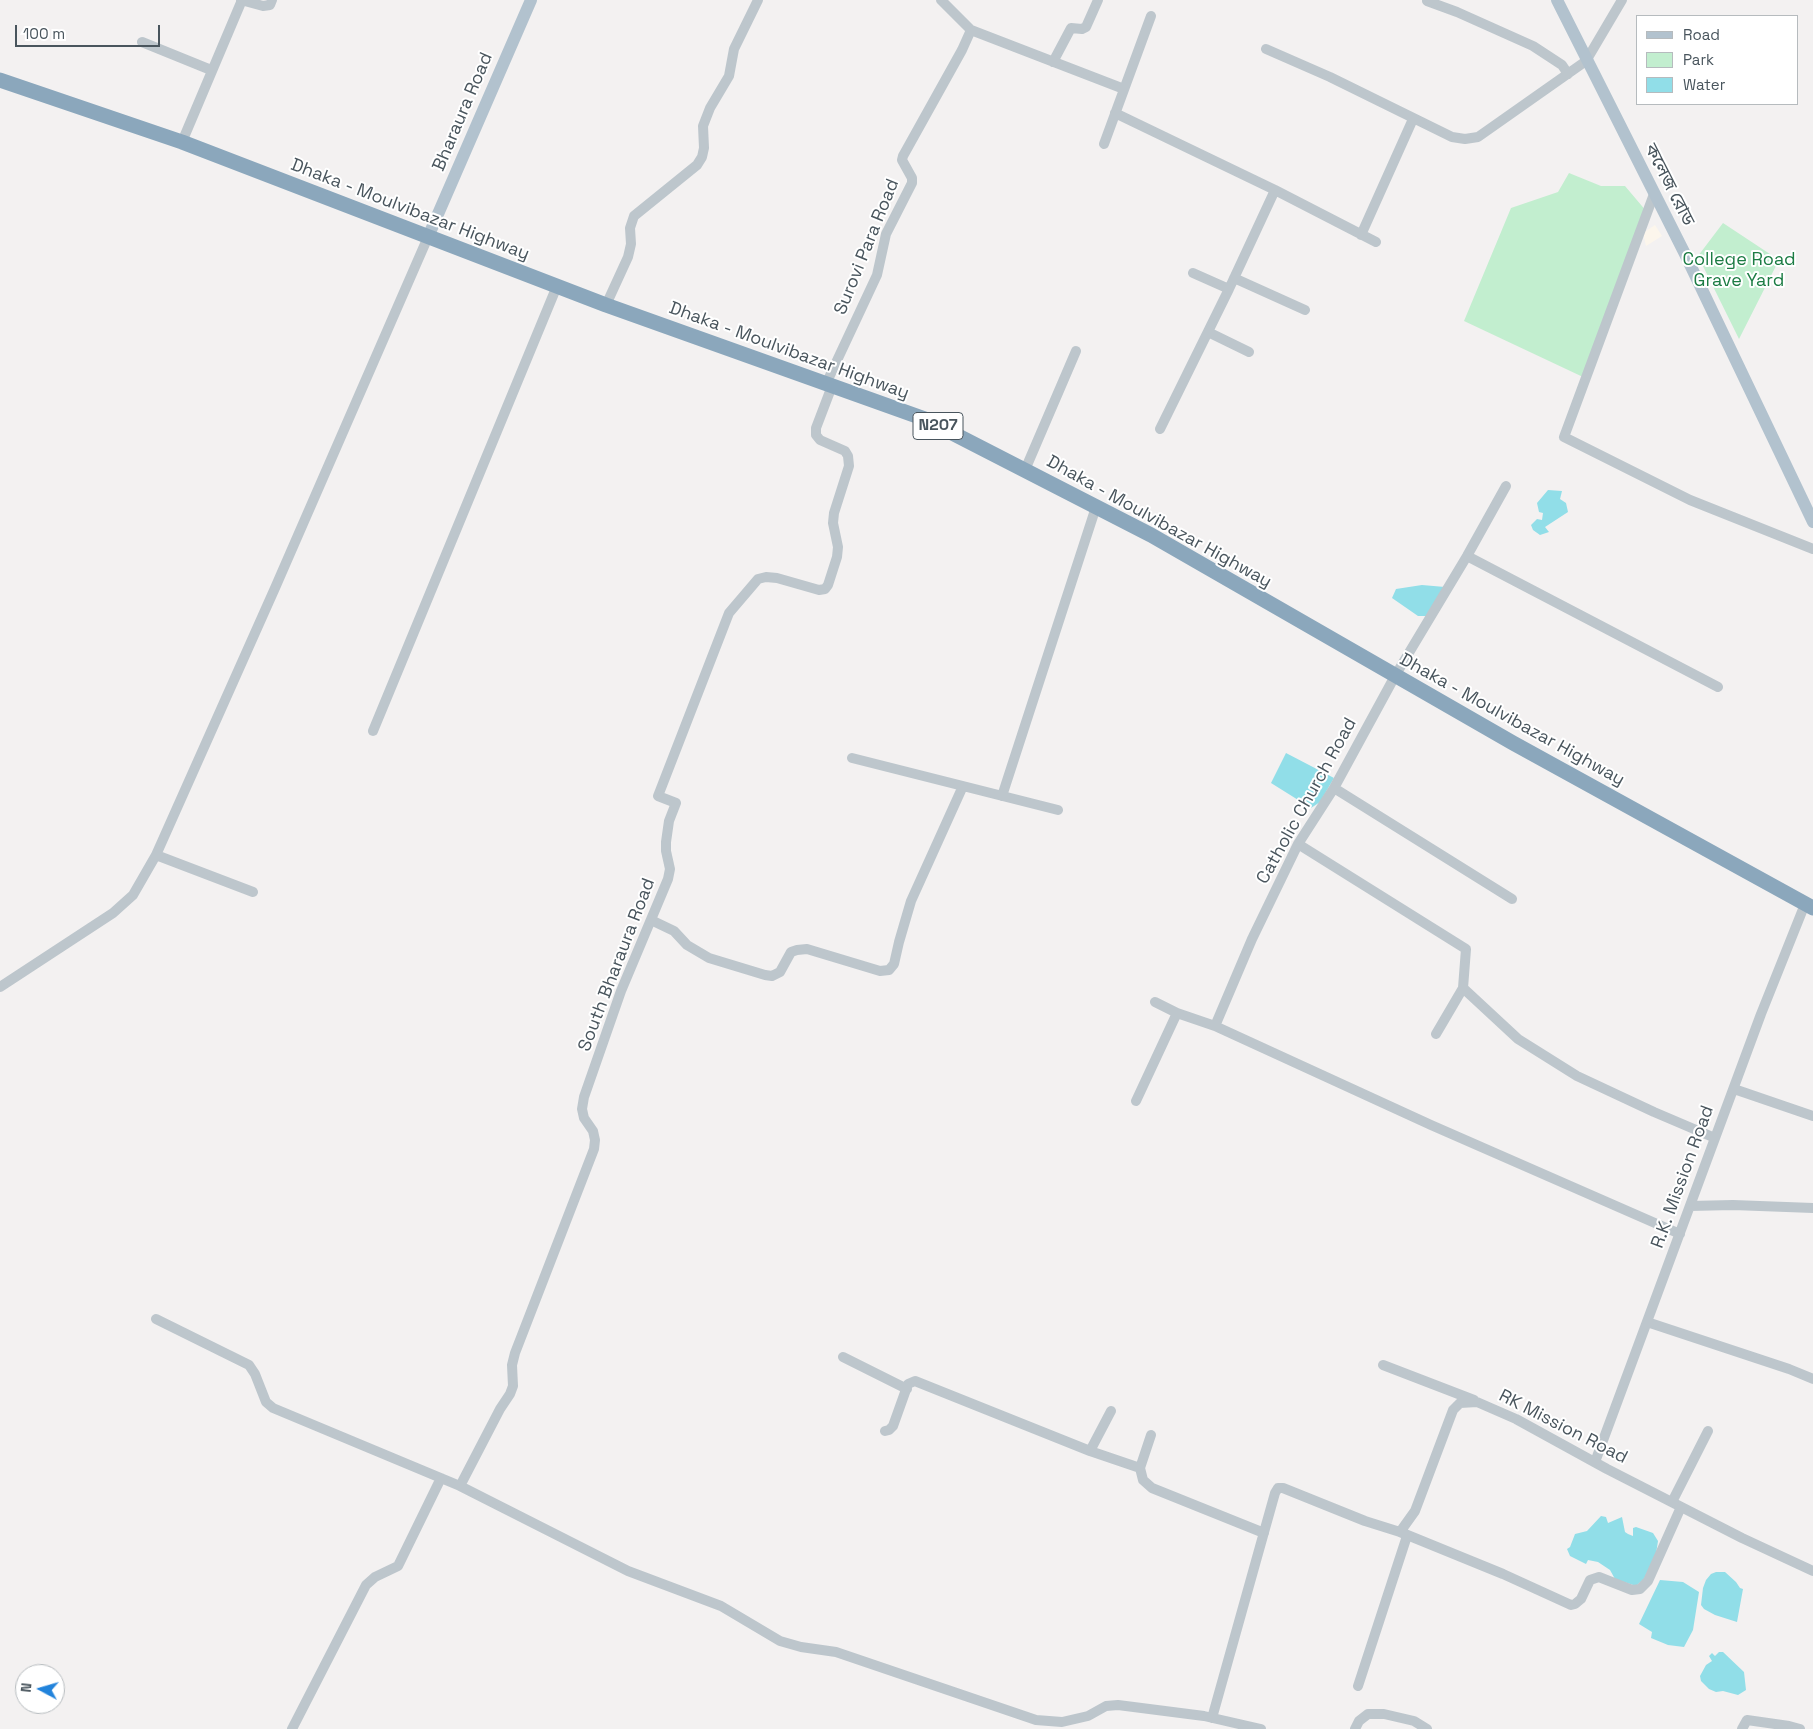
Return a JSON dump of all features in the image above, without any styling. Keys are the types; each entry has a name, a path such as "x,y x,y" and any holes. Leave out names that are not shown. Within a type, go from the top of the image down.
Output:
{"highway":[{"name":"Dhaka - Moulvibazar Highway","path":"0,80 182,142 606,305 925,419 1151,535 1396,676 1809,906"}],"main road":[{"name":"Bharaura Road","path":"428,237 530,0"},
{"name":"কলেজ রোড","path":"1557,0 1586,61 1685,254 1813,522"}],"street":[{"path":"182,142 241,0 264,6 270,5 272,0"},
{"path":"606,305 628,257 631,244 630,228 634,216 697,165 702,157 704,148 703,126 710,108 729,76 734,49 758,0"},
{"path":"941,0 971,30 1124,89"},
{"path":"1053,62 1071,28 1082,29 1086,26 1098,0"},
{"path":"1266,49 1330,77 1452,137 1465,139 1478,137 1586,61 1622,0"},
{"path":"1427,1 1457,12 1533,46 1562,65 1568,74"},
{"path":"1104,144 1150,16"},
{"name":"Surovi Para Road","path":"829,385 876,275 886,234 912,183 912,178 902,160 903,156 962,50 971,30"},
{"path":"142,42 211,70"},
{"path":"1115,114 1275,190 1376,242"},
{"path":"1361,235 1413,119"},
{"path":"1160,429 1275,190"},
{"path":"1654,194 1564,437 1690,500 1813,549"},
{"path":"0,987 114,913 133,895 156,855 428,237"},
{"path":"1193,273 1229,289"},
{"path":"1234,278 1305,310"},
{"path":"373,731 557,286"},
{"path":"1208,332 1249,352"},
{"path":"1025,470 1076,351"},
{"name":"South Bharaura Road","path":"460,1486 500,1409 510,1394 513,1386 512,1365 515,1353 594,1149 593,1131 584,1118 582,1109 584,1097 621,991 670,869 666,842 676,803 658,796 729,613 758,579 766,577 776,578 819,590 825,589 828,585 837,557 838,547 833,523 834,513 849,466 848,456 845,451 820,440 816,435 816,428 829,385"},
{"name":"Catholic Church Road","path":"1215,1026 1252,939 1298,844 1334,788 1396,676 1506,486"},
{"path":"1002,796 1096,507"},
{"path":"1467,556 1718,687"},
{"path":"852,758 1058,810"},
{"path":"651,920 674,931 687,946 709,958 765,975 772,976 780,972 791,952 807,949 880,971 889,970 894,964 911,901 963,786"},
{"path":"1334,788 1512,899"},
{"path":"1298,844 1466,949 1463,988 1436,1034"},
{"path":"156,855 253,892"},
{"name":"R.K. Mission Road","path":"1595,1462 1715,1138 1809,906"},
{"path":"1463,988 1518,1039 1577,1076 1715,1138"},
{"path":"1155,1002 1177,1013 1215,1026 1431,1125 1680,1234"},
{"path":"1136,1101 1177,1013"},
{"path":"1734,1089 1813,1116"},
{"path":"1690,1206 1733,1205 1813,1208"},
{"path":"156,1319 249,1365 255,1374 266,1402 274,1408 460,1486 628,1571 721,1606 780,1640 794,1645 836,1652 1036,1720 1062,1722 1088,1716 1106,1706 1118,1705 1212,1718 1257,1728"},
{"path":"1647,1322 1789,1369 1813,1380"},
{"path":"843,1357 906,1389"},
{"path":"1383,1364 1477,1402"},
{"path":"885,1431 893,1426 908,1384 915,1381 1090,1451 1140,1468"},
{"name":"RK Mission Road","path":"1358,1686 1404,1534 1415,1511 1453,1410 1460,1403 1477,1402 1516,1419 1677,1505 1813,1571"},
{"path":"1090,1451 1110,1411"},
{"path":"1212,1718 1275,1493 1278,1488 1284,1488 1404,1534 1503,1574 1571,1605 1581,1599 1590,1580 1599,1577 1632,1590 1640,1590 1648,1580 1708,1431"},
{"path":"1151,1435 1140,1468 1143,1480 1152,1488 1264,1532"},
{"path":"292,1729 366,1585 398,1566 441,1478"},
{"path":"1356,1729 1359,1721 1368,1714 1384,1714 1414,1721 1427,1729"},
{"path":"1742,1729 1747,1720 1800,1729"}],"shaded area":[{"path":"1655,225 1662,236 1646,246 1643,233"}],"green space":[{"path":"1569,173 1601,186 1625,186 1647,212 1583,377 1464,321 1511,208 1558,192"},
{"name":"College Road Grave Yard","path":"1723,223 1779,260 1739,339 1698,256"}],"water":[{"path":"1548,490 1562,491 1560,499 1566,503 1568,512 1545,527 1549,532 1540,535 1533,530 1531,525 1537,519 1542,520 1543,513 1539,512 1537,503"},
{"path":"1422,585 1445,587 1428,616 1418,616 1392,598 1396,589"},
{"path":"1286,753 1334,778 1320,802 1311,808 1271,783"},
{"path":"1601,1516 1606,1517 1608,1523 1622,1517 1625,1532 1628,1534 1633,1536 1633,1528 1636,1527 1653,1533 1658,1541 1656,1554 1644,1579 1636,1586 1615,1579 1610,1570 1598,1562 1588,1560 1586,1564 1570,1556 1567,1549 1570,1547 1575,1534 1587,1531"},
{"path":"1725,1572 1743,1589 1737,1622 1715,1615 1704,1609 1701,1605 1706,1580 1711,1574"},
{"path":"1660,1580 1683,1582 1699,1592 1693,1630 1684,1647 1668,1645 1651,1638 1652,1632 1639,1624"},
{"path":"1719,1652 1723,1652 1744,1672 1746,1690 1738,1695 1723,1691 1716,1692 1709,1689 1701,1681 1700,1676 1706,1665 1712,1661 1709,1656 1712,1653 1715,1656"}]}
